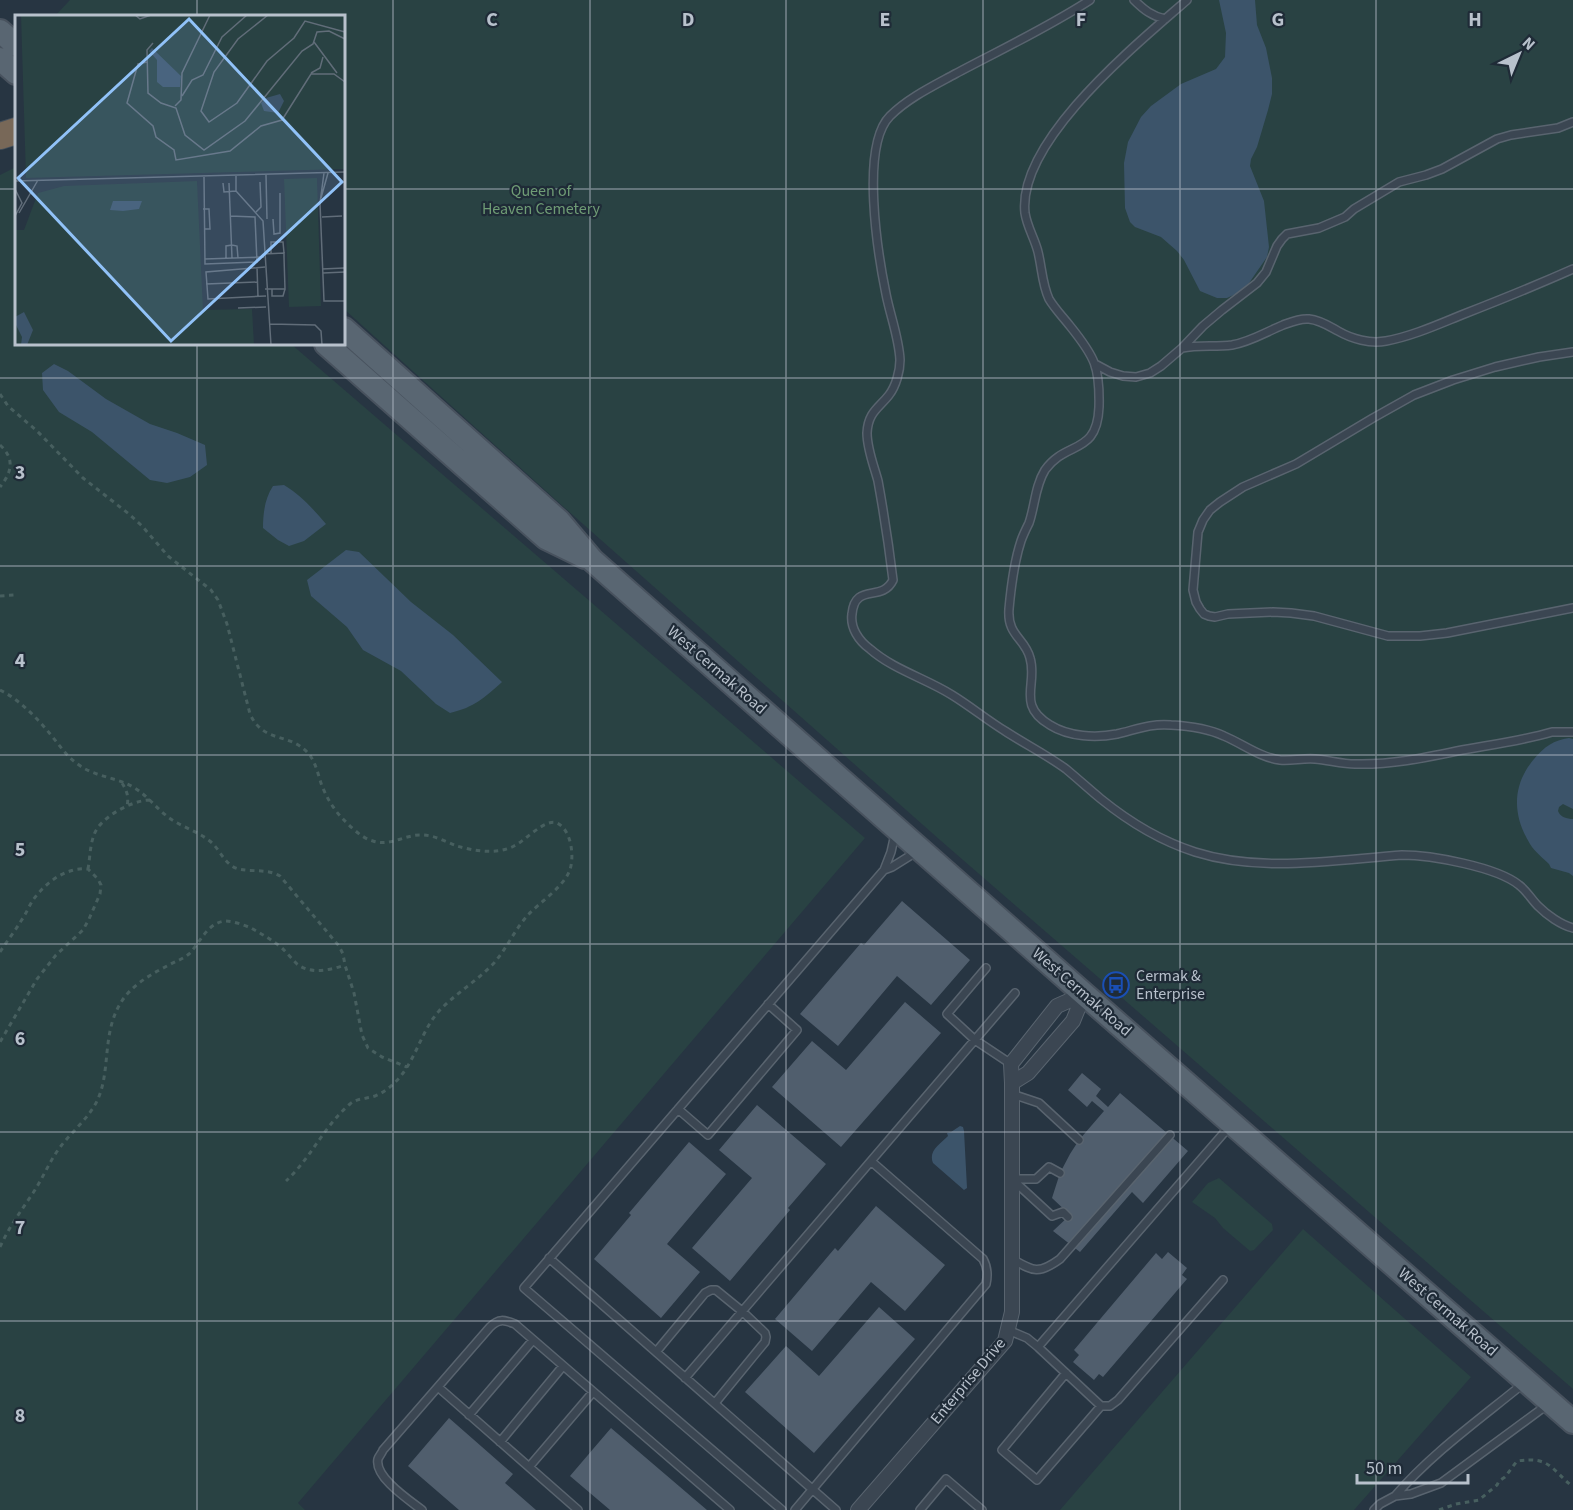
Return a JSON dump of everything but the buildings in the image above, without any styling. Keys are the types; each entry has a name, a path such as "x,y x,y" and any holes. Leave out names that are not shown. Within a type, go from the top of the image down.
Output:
{"highway":[{"path":"0,136 15,131"}],"main road":[{"path":"0,30 15,44"},
{"path":"0,59 15,72"},
{"name":"West Cermak Road","path":"345,330 559,520 592,560 1573,1422"},
{"name":"West Cermak Road","path":"327,345 546,538 592,560"}],"street":[{"path":"1011,1064 1057,1006 1084,994"},
{"path":"1012,1088 1073,1021 1084,994"},
{"name":"Enterprise Drive","path":"863,1508 1005,1341 1012,1312 1011,1064"}],"lane":[{"path":"1090,0 917,95 889,117 881,129 874,166 878,248 900,362 895,386 873,413 867,432 886,522 893,580 884,590 861,595 855,603 852,614 857,637 896,668 937,686 1057,763 1100,798 1146,829 1195,852 1219,858 1268,863 1402,855 1443,859 1497,873 1511,879 1559,922 1573,928"},
{"path":"1134,0 1153,16 1165,19"},
{"path":"1186,0 1079,101 1048,142 1030,176 1025,212 1037,248 1045,290 1051,302 1090,351 1099,381 1098,418 1095,429 1086,443 1056,459 1043,474 1020,544 1009,621 1031,660 1033,669 1029,697 1034,709 1049,725 1086,736 1114,734 1148,725 1185,726 1203,728 1220,734 1270,758 1314,759 1353,764 1416,759 1552,732 1573,732"},
{"path":"1095,364 1123,376 1136,377 1150,373 1182,348 1215,315 1257,283 1266,272 1277,246 1287,234 1319,228 1345,217 1354,209 1399,182 1442,169 1497,139 1558,128 1573,122"},
{"path":"1182,348 1244,342 1307,318 1317,320 1356,339 1371,342 1385,341 1407,336 1449,320 1573,269"},
{"path":"1573,352 1495,367 1414,395 1296,464 1220,502 1210,510 1198,532 1194,590 1200,609 1209,616 1291,613 1314,616 1388,636 1447,633 1573,608"},
{"path":"782,1510 524,1288 884,870 896,828"},
{"path":"884,870 920,850"},
{"path":"986,968 947,1014 975,1040 1011,1064"},
{"path":"685,1378 1016,993"},
{"path":"678,1109 708,1135 797,1030 768,1004"},
{"path":"1012,1088 1039,1103 1079,1140"},
{"path":"1038,1347 1232,1123"},
{"path":"1012,1259 1030,1269 1047,1268 1060,1259 1170,1135"},
{"path":"795,1510 982,1291 988,1277 983,1259 872,1162"},
{"path":"1012,1179 1036,1179 1049,1167 1060,1173"},
{"path":"1012,1179 1052,1216 1063,1212 1068,1217"},
{"path":"549,1258 836,1510"},
{"path":"1008,1330 1027,1338 1101,1406 1110,1406 1118,1400 1223,1280"},
{"path":"656,1352 705,1293 711,1290 716,1290 743,1311 765,1334 765,1342 715,1403"},
{"path":"422,1510 387,1481 379,1471 378,1460 383,1450 495,1322 505,1320 515,1324 730,1510"},
{"path":"469,1415 533,1340"},
{"path":"500,1442 563,1366"},
{"path":"1066,1373 1002,1450 1037,1480 1101,1406"},
{"path":"1374,1510 1395,1496 1434,1456 1526,1381"},
{"path":"438,1387 579,1510"},
{"path":"529,1467 593,1392"},
{"path":"1395,1496 1411,1494 1441,1483 1551,1402"},
{"path":"920,1510 946,1479 978,1509"}],"path":[{"path":"0,394 8,406 37,431 83,478 129,514 168,556 211,590 218,600 226,624 254,723 263,731 294,743 308,753 313,760 327,797 340,816 354,830 374,842 384,843 424,835 458,846 484,851 500,851 520,843 552,822 563,828 571,846 572,858 564,880 525,919 495,962 439,1011 416,1053 393,1085 384,1092 352,1102 332,1121 296,1172 286,1181"},
{"path":"0,445 9,455 10,461 8,474 0,487"},
{"path":"0,596 14,595"},
{"path":"0,690 42,724 66,754 80,766 132,786 167,816 200,833 232,866 246,870 273,872 280,876 339,946 368,1048 382,1057 407,1066"},
{"path":"121,781 127,793 127,806"},
{"path":"88,869 93,836 101,822 135,802 151,800"},
{"path":"0,952 33,900 47,885 70,870 79,868 88,869 98,879 101,885 100,894 83,930 56,955 37,979 0,1042"},
{"path":"0,1247 7,1230 34,1192 59,1148 87,1117 100,1097 108,1037 113,1019 119,1005 138,984 182,960 210,929 226,921 259,932 282,948 304,968 323,970 345,965"},
{"path":"1438,1510 1479,1500 1506,1477 1517,1461 1529,1459 1551,1466 1573,1486"}],"green space":[{"name":"Queen of Heaven Cemetery","path":"70,0 1573,0 1573,1389 940,840 345,310 345,15 56,15"},
{"path":"15,168 15,345 292,345 865,838 298,1503 305,1510 0,1510 0,175"},
{"path":"1219,1178 1272,1224 1273,1230 1254,1250 1250,1251 1215,1218 1192,1202 1208,1183"},
{"path":"1303,1229 1471,1377 1354,1510 1060,1510"}],"water":[{"path":"1219,0 1255,0 1257,25 1266,48 1272,78 1272,94 1268,110 1250,166 1264,201 1269,247 1267,257 1249,283 1238,293 1227,298 1217,298 1200,291 1177,251 1161,237 1135,227 1130,222 1125,208 1124,163 1128,142 1141,117 1151,106 1181,84 1216,69 1225,57 1226,33"},
{"path":"54,364 68,371 106,399 150,424 205,445 207,465 190,477 167,483 150,480 92,432 59,412 43,390 42,373"},
{"path":"284,485 301,498 326,524 304,541 289,546 263,528 265,506 270,491 273,486"},
{"path":"346,550 359,552 411,602 453,635 502,682 479,701 450,713 436,704 401,671 363,650 347,627 311,596 307,580"},
{"path":"1569,738 1573,739 1573,809 1563,804 1558,811 1560,815 1573,819 1573,876 1551,868 1532,847 1520,822 1517,800 1522,779 1534,759 1550,745"},
{"path":"960,1126 964,1131 967,1188 964,1190 933,1163 932,1159 933,1151 948,1136 947,1133"}],"place":[{"name":"Cermak & Enterprise","path":"1116,985"}]}
